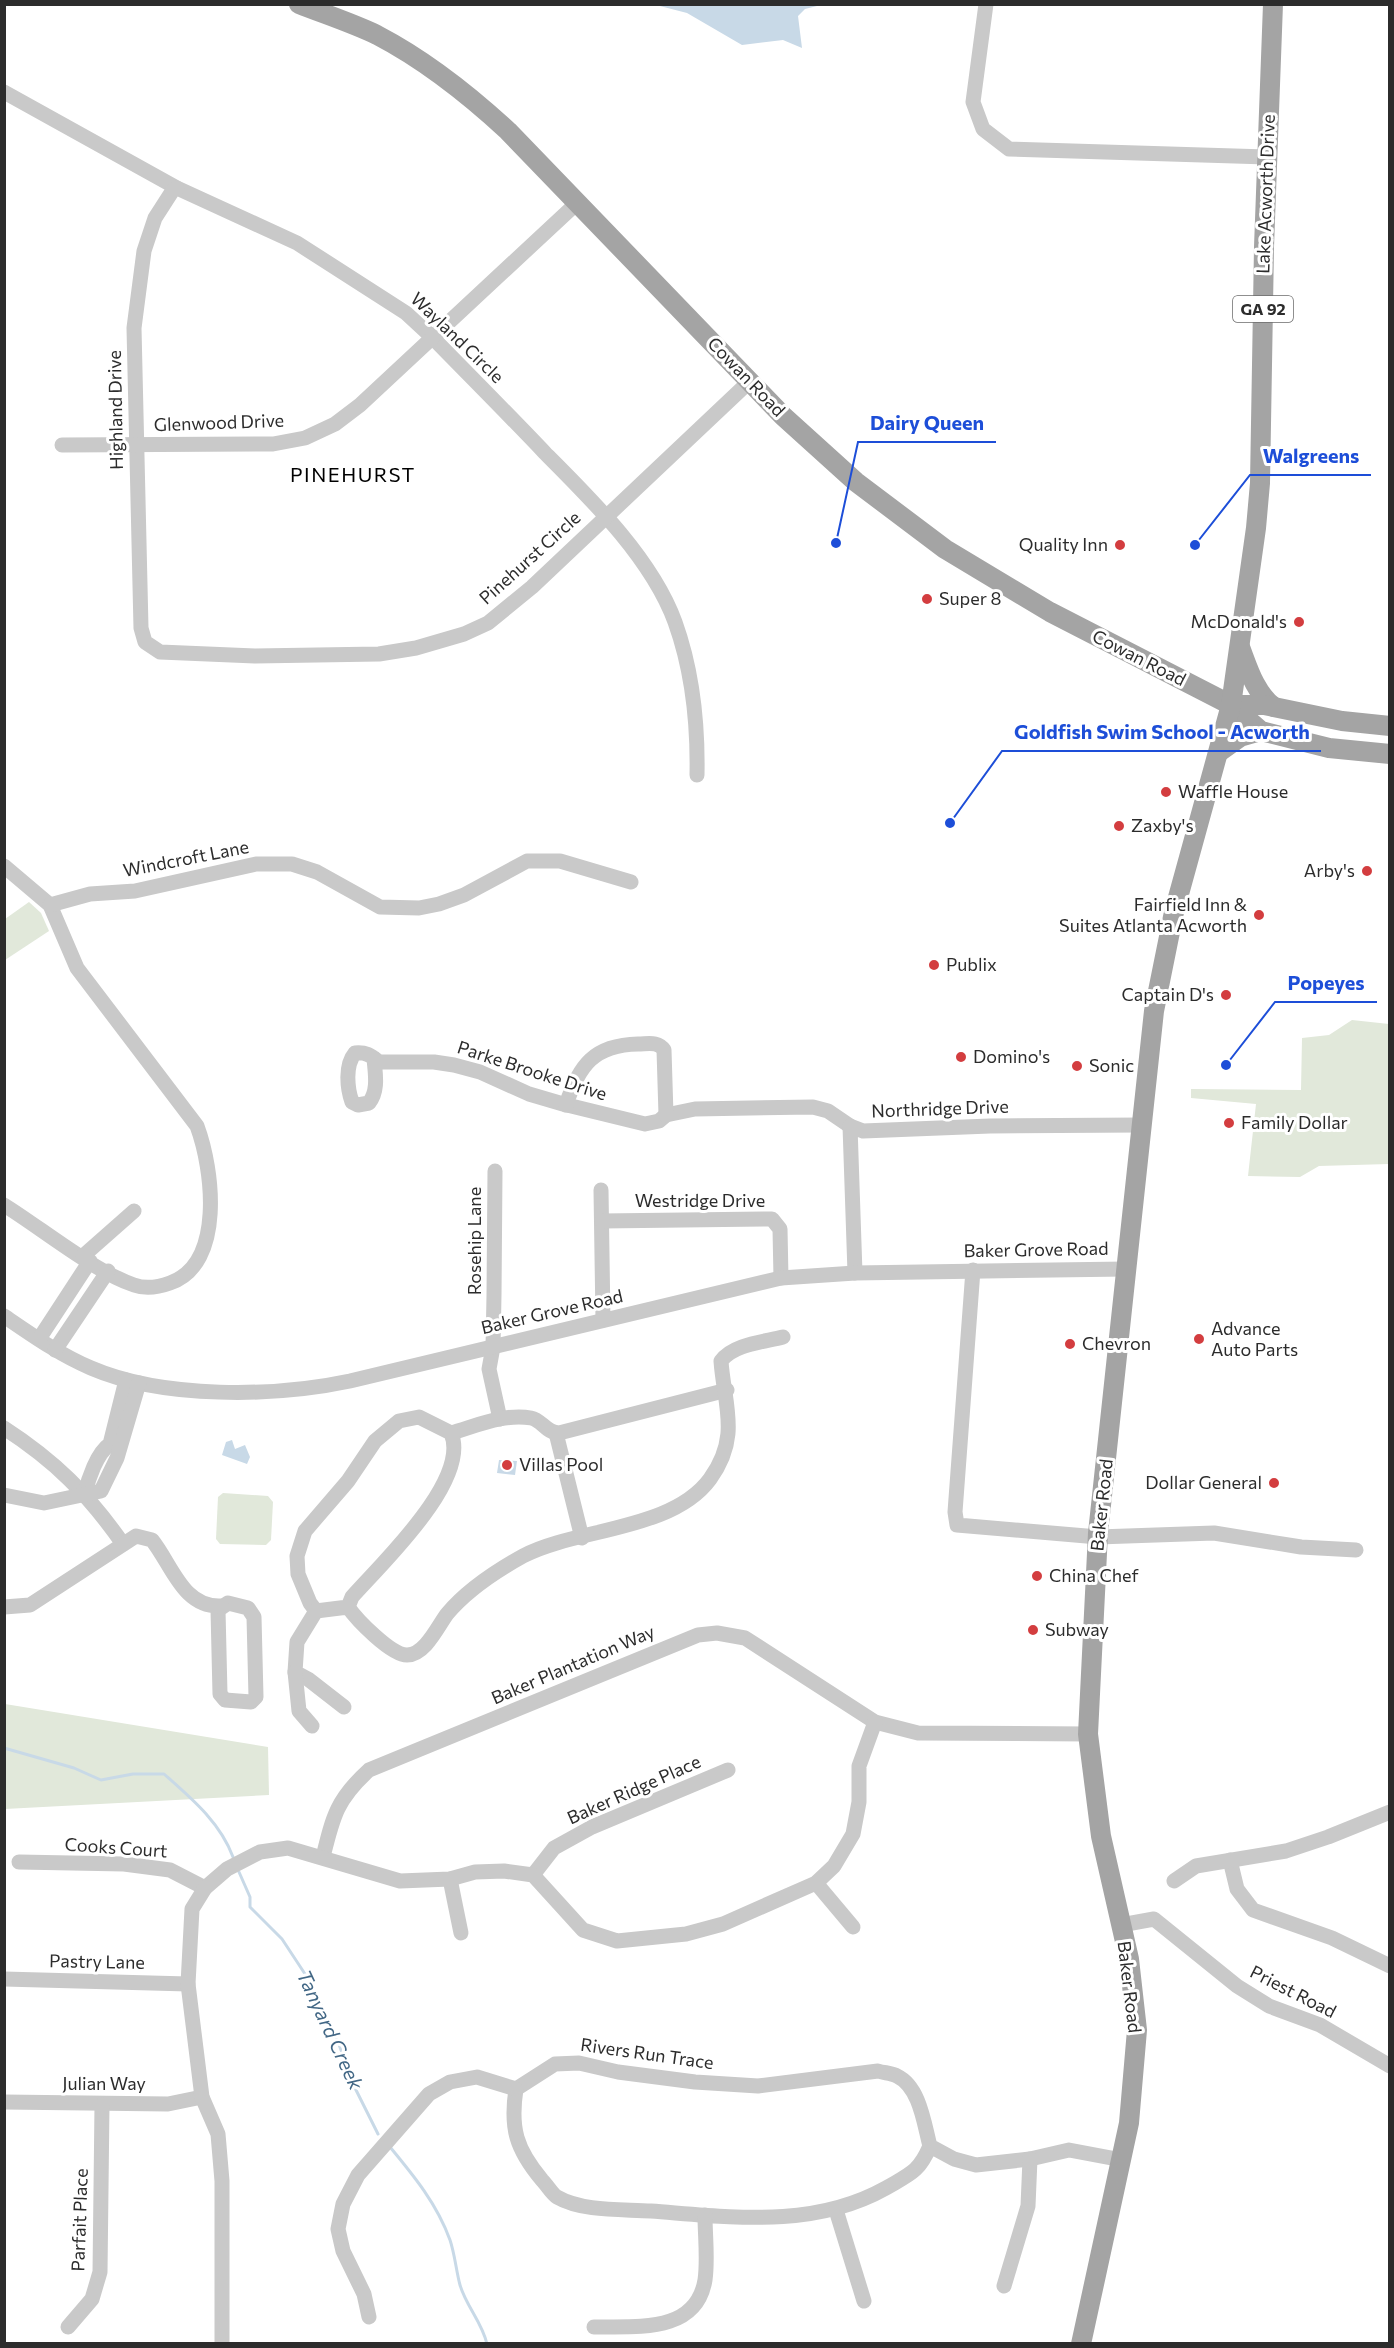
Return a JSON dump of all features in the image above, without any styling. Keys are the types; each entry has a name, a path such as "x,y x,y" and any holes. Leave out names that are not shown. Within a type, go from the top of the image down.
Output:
{"main road":[{"name":"Cowan Road","path":"299,4 376,35 444,77 508,131 783,416 856,482 945,549 1050,612 1231,705"},
{"name":"Lake Acworth Drive","path":"1231,705 1260,483 1267,157 1273,4"},
{"path":"1240,646 1253,679 1263,696 1274,707"},
{"path":"1231,705 1274,707 1342,721 1389,726"},
{"path":"1231,705 1261,731 1321,746 1389,754"},
{"name":"Baker Road","path":"1081,2343 1130,2123 1137,2030 1134,1988 1101,1836 1088,1734 1098,1537 1154,1011 1172,923 1231,705"},
{"path":"1219,752 1240,737 1261,731"}],"street":[{"path":"986,4 973,102 983,129 1009,149 1267,157"},
{"name":"Wayland Circle","path":"4,92 177,188 297,243 406,313 433,338 606,514 655,584 675,621 688,665 698,733 697,775"},
{"name":"Highland Drive","path":"145,642 141,628 134,327 137,286 144,251 155,218 173,190 177,188"},
{"name":"Glenwood Drive","path":"62,445 273,444 305,438 334,424 360,405 577,203"},
{"name":"Pinehurst Circle","path":"145,642 160,652 255,656 379,654 416,648 464,634 488,623 532,587 606,514 750,381"},
{"name":"Windcroft Lane","path":"50,905 90,894 135,891 256,864 292,864 317,872 380,907 419,908 439,904 464,895 527,861 560,861 631,882"},
{"path":"4,866 50,905 77,968 146,1061 187,1110 204,1143 209,1213 207,1241 200,1261 182,1278 161,1286 134,1285 4,1205"},
{"path":"566,1105 580,1070 603,1050 619,1045 656,1044 664,1050 666,1115"},
{"name":"Parke Brooke Drive","path":"375,1058 379,1062 454,1065 480,1072 529,1094 645,1124 659,1121 666,1115 695,1109 813,1107 828,1111 850,1126"},
{"name":"Northridge Drive","path":"855,1273 850,1126 863,1131 990,1126 1142,1125"},
{"name":"Rosehip Lane","path":"495,1171 493,1347 505,1418"},
{"path":"601,1190 603,1320"},
{"path":"39,1339 87,1258 134,1211"},
{"name":"Westridge Drive","path":"602,1221 772,1220 780,1229 781,1278"},
{"name":"Baker Grove Road","path":"4,1316 55,1350 92,1369 133,1381 234,1392 300,1390 350,1381 781,1278 855,1273 1126,1269"},
{"path":"973,1270 955,1512 957,1524 1098,1537 1214,1533 1301,1547 1356,1550"},
{"path":"55,1350 108,1271"},
{"path":"348,1607 393,1649 405,1655 414,1653 464,1597 482,1582 525,1555 652,1517 676,1506 698,1492 710,1480 724,1452 729,1414 721,1361 725,1355 739,1348 783,1337"},
{"path":"86,1494 109,1457 110,1444 133,1381"},
{"path":"4,1496 44,1503 60,1502 100,1491 108,1480 127,1427 133,1381"},
{"path":"316,1611 310,1603 298,1574 297,1556 305,1531 348,1481 375,1440 399,1421 419,1417 452,1433 505,1418 536,1419 549,1431 556,1433 727,1390"},
{"path":"4,1428 59,1467 86,1494 123,1544"},
{"path":"348,1607 352,1597 425,1514 440,1489 453,1460 452,1433"},
{"path":"556,1433 582,1538"},
{"path":"4,1607 30,1605 136,1536 152,1540 190,1597 208,1607 239,1604 248,1608 254,1617 256,1697 251,1702 225,1700 220,1694 218,1648 221,1606"},
{"path":"316,1611 348,1607"},
{"path":"312,1726 299,1711 295,1672 297,1642 316,1611"},
{"name":"Baker Plantation Way","path":"322,1857 332,1820 348,1789 369,1770 698,1635 717,1633 745,1638 876,1722 918,1733 1088,1734"},
{"path":"295,1672 308,1679 344,1707"},
{"path":"222,2343 221,2169 218,2134 202,2097 188,1984 192,1909 205,1888 227,1869 260,1852 288,1848 400,1881 450,1879 475,1872 504,1871 533,1875 583,1930 617,1941 686,1934 723,1924 816,1883 834,1866 853,1834 860,1802 859,1766 876,1722"},
{"name":"Baker Ridge Place","path":"533,1875 554,1848 592,1827 728,1770"},
{"path":"1174,1881 1196,1866 1286,1851 1328,1838 1389,1812"},
{"path":"1230,1860 1237,1889 1253,1910 1332,1938 1389,1966"},
{"name":"Cooks Court","path":"19,1862 124,1864 170,1870 205,1888"},
{"path":"450,1879 461,1933"},
{"path":"816,1883 853,1928"},
{"name":"Priest Road","path":"1121,1924 1154,1919 1237,1986 1269,2006 1320,2025 1389,2066"},
{"name":"Pastry Lane","path":"4,1980 188,1984"},
{"name":"Rivers Run Trace","path":"516,2089 555,2064 579,2063 629,2073 758,2086 878,2071 898,2076 909,2085 920,2107 930,2146"},
{"path":"369,2317 364,2294 347,2262 338,2229 343,2204 358,2175 429,2094 450,2082 477,2077 516,2089 512,2116 517,2141 533,2169 556,2197 584,2206 767,2220 836,2210 866,2199 905,2177 921,2166 930,2146 954,2159 976,2165 1030,2159 1069,2150 1122,2160"},
{"name":"Julian Way","path":"4,2102 102,2105 168,2104 202,2097"},
{"name":"Parfait Place","path":"68,2327 92,2299 100,2272 102,2105"},
{"path":"1004,2286 1028,2206 1030,2159"},
{"path":"836,2210 864,2301"},
{"path":"594,2327 658,2325 685,2315 698,2304 705,2280 705,2215"}],"shaded area":[{"path":"29,902 41,913 49,931 5,960 5,919"},
{"path":"1352,1020 1389,1024 1389,1164 1319,1166 1300,1177 1248,1176 1256,1104 1191,1098 1191,1089 1301,1090 1302,1038 1329,1035"},
{"path":"223,1493 268,1496 273,1502 271,1540 266,1545 220,1544 216,1539 218,1497"},
{"path":"5,1704 268,1747 269,1795 5,1809"}],"water":[{"path":"656,5 821,5 805,9 798,16 802,48 783,40 742,45 687,13"},
{"path":"232,1440 235,1449 245,1445 250,1457 247,1464 222,1455 226,1442"},
{"name":"Villas Pool","path":"499,1460 517,1461 515,1475 497,1473"}],"waterway":[{"name":"Tanyard Creek","path":"4,1748 74,1768 101,1780 133,1774 164,1774 213,1822 233,1857"},
{"name":"Tanyard Creek","path":"239,1872 250,1897 250,1907 282,1939 307,1977 334,2031 355,2088 378,2134"},
{"name":"Tanyard Creek","path":"390,2147 439,2214 452,2246 463,2293 482,2328 487,2344"}],"place":[{"name":"Dairy Queen","path":"836,543"},
{"name":"Quality Inn","path":"1120,545"},
{"name":"Walgreens","path":"1195,545"},
{"name":"Super 8","path":"927,599"},
{"name":"McDonald's","path":"1299,622"},
{"name":"Waffle House","path":"1166,792"},
{"name":"Goldfish Swim School - Acworth","path":"950,823"},
{"name":"Zaxby's","path":"1119,826"},
{"name":"Arby's","path":"1367,871"},
{"name":"Fairfield Inn & Suites Atlanta Acworth","path":"1259,915"},
{"name":"Publix","path":"934,965"},
{"name":"Captain D's","path":"1226,995"},
{"name":"Domino's","path":"961,1057"},
{"name":"Popeyes","path":"1226,1065"},
{"name":"Sonic","path":"1077,1066"},
{"name":"Family Dollar","path":"1229,1123"},
{"name":"Advance Auto Parts","path":"1199,1339"},
{"name":"Chevron","path":"1070,1344"},
{"name":"Villas Pool","path":"507,1465"},
{"name":"Dollar General","path":"1274,1483"},
{"name":"China Chef","path":"1037,1576"},
{"name":"Subway","path":"1033,1630"}],"district":[{"name":"PINEHURST","path":"353,475"}]}
